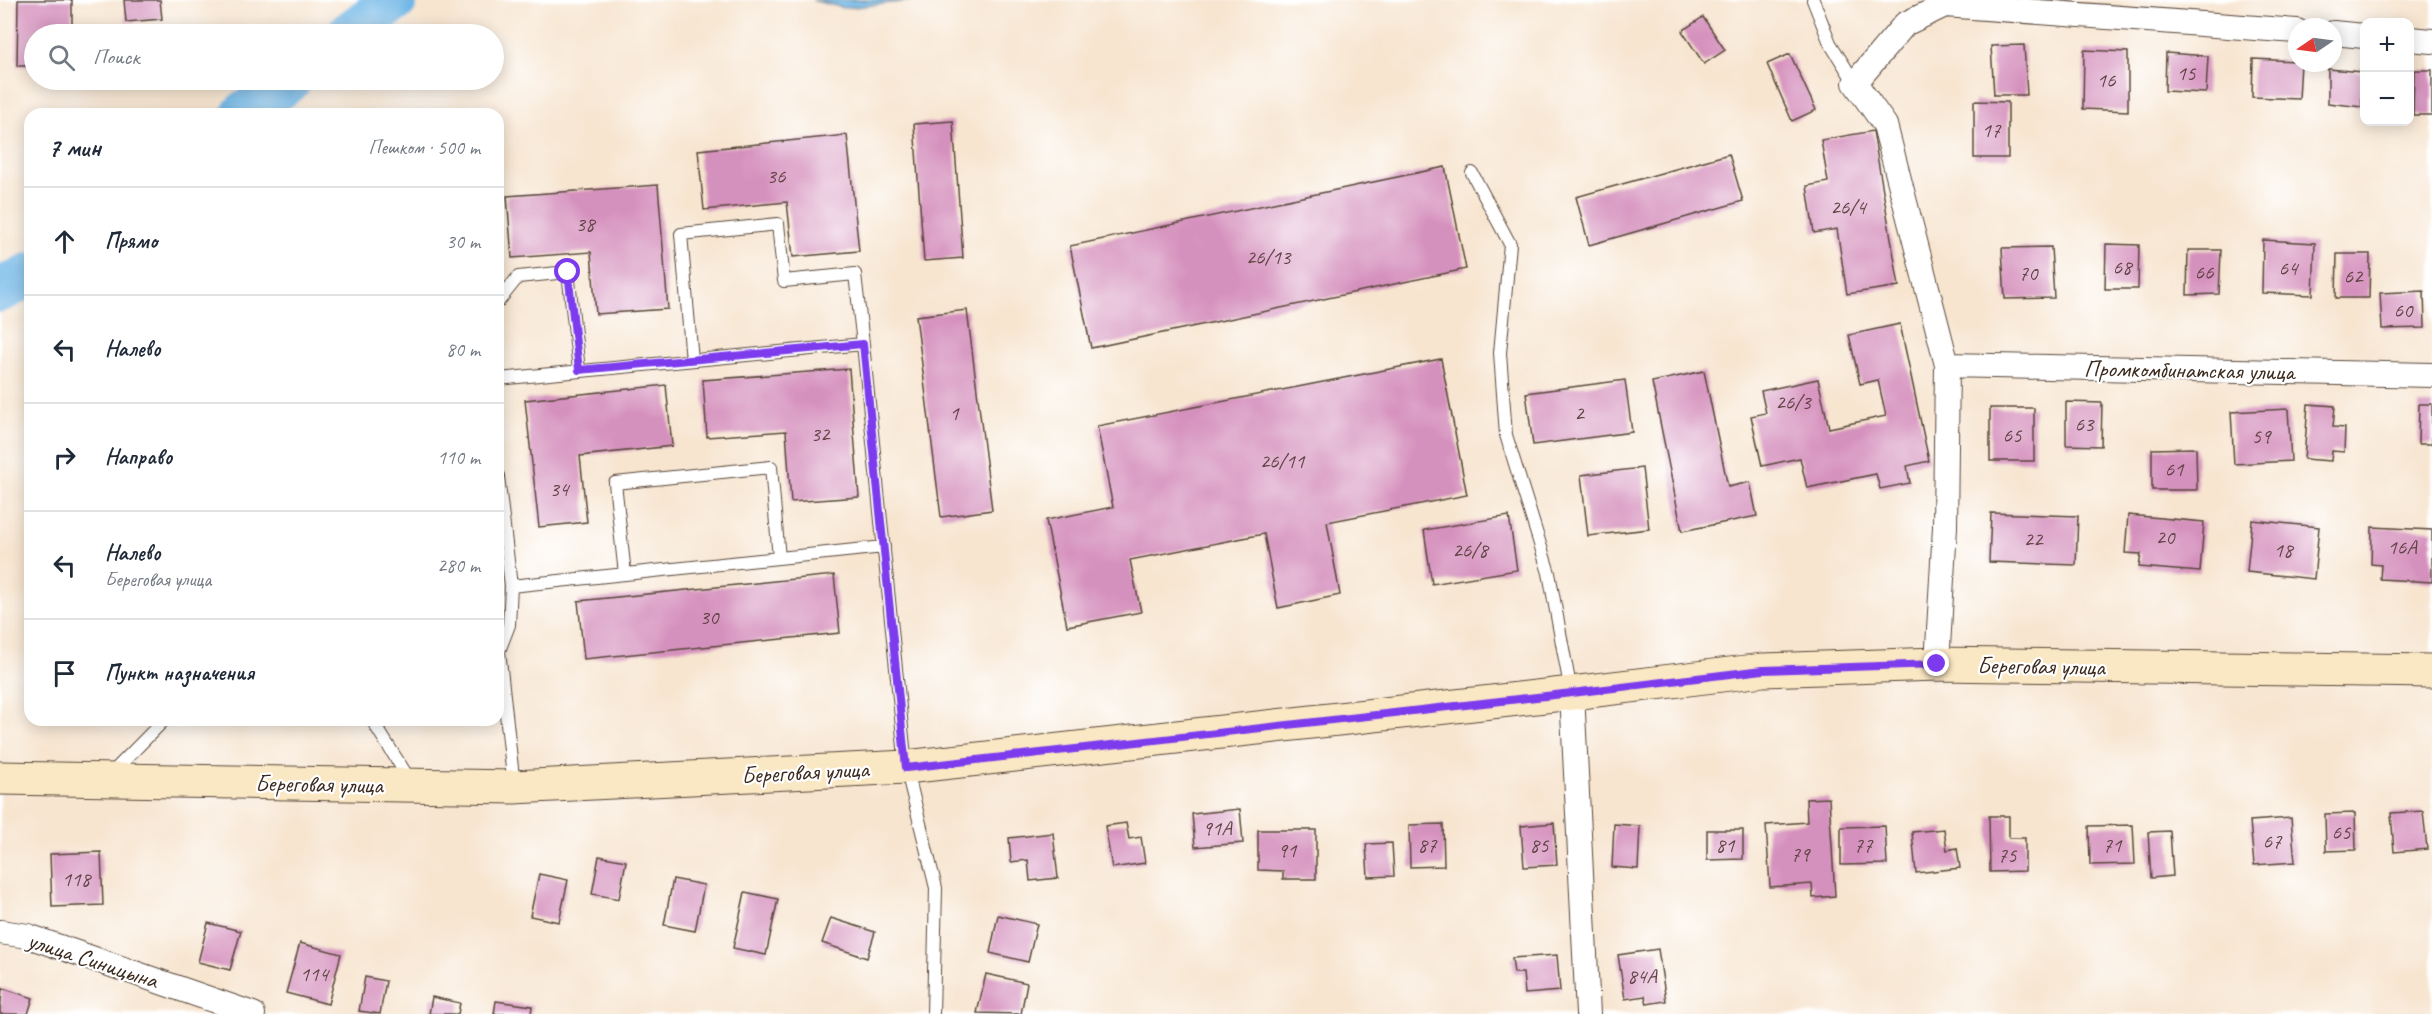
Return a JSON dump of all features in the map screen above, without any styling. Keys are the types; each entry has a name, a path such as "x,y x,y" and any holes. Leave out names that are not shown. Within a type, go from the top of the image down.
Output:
{"main road":[{"name":"Береговая улица","path":"0,778 514,787 906,768 1763,670 1937,664 2432,671"}],"street":[{"path":"1937,664 1945,527 1947,364 1885,125 1855,83 1905,24 1944,5 2288,30"},
{"path":"2342,34 2360,36"},
{"path":"2414,39 2432,40"},
{"name":"Промкомбинатская улица","path":"1947,364 2432,375"},
{"path":"1572,693 1588,1014"},
{"name":"улица Синицына","path":"0,932 28,936 253,1014"}],"lane":[{"path":"1813,0 1830,43 1855,83"},
{"path":"1472,172 1510,244 1500,353 1506,435 1549,573 1572,693"},
{"path":"692,360 681,234 778,224 784,281 855,274 906,768 936,888 933,1014"},
{"path":"504,295 518,278 568,272 579,370"},
{"path":"504,378 863,344"},
{"path":"625,574 615,483 771,467 779,558"},
{"path":"504,527 511,586 509,625 504,638"},
{"path":"511,586 884,547"},
{"path":"504,696 514,787"},
{"path":"106,780 158,726"},
{"path":"376,726 414,786"}],"water":[{"path":"812,0 919,0 844,8"}],"building":[{"path":"18,0 72,0 72,24 24,24 24,66 17,66"},
{"path":"124,0 160,0 162,19 126,22"},
{"path":"1703,17 1725,50 1704,64 1682,31"},
{"path":"2024,45 2027,95 1994,95 1991,46"},
{"path":"2084,50 2128,52 2128,111 2083,109"},
{"path":"2166,53 2208,56 2206,93 2165,91"},
{"path":"1790,54 1816,110 1792,121 1767,64"},
{"path":"2253,59 2288,61 2288,72 2300,72 2299,99 2252,97"},
{"path":"2414,70 2432,70 2432,115 2414,115"},
{"path":"2328,72 2360,72 2360,107 2328,103"},
{"path":"1974,101 2008,102 2008,158 1974,158"},
{"path":"953,121 963,258 924,261 914,124"},
{"path":"1873,131 1899,286 1847,294 1837,229 1814,233 1807,186 1828,182 1821,140"},
{"path":"847,135 859,251 793,257 787,202 704,210 698,150"},
{"path":"1729,154 1743,201 1589,245 1576,197"},
{"path":"1445,167 1466,269 1091,348 1070,246"},
{"path":"658,185 668,309 596,314 591,252 512,258 507,196"},
{"path":"2263,240 2315,243 2313,295 2262,293"},
{"path":"2106,244 2139,245 2138,289 2105,289"},
{"path":"2051,247 2054,298 2005,299 2002,248"},
{"path":"2188,250 2221,250 2219,294 2187,295"},
{"path":"2337,254 2370,254 2369,298 2336,298"},
{"path":"2424,291 2425,328 2382,329 2380,293"},
{"path":"967,310 992,510 941,517 916,316"},
{"path":"1900,324 1929,461 1907,466 1910,483 1880,489 1876,474 1807,488 1800,458 1762,466 1751,416 1766,413 1761,391 1818,379 1829,428 1886,416 1878,380 1860,384 1849,335"},
{"path":"1441,359 1467,495 1327,522 1340,595 1278,608 1264,534 1130,560 1141,612 1067,626 1046,520 1113,507 1097,426"},
{"path":"849,369 859,497 791,502 786,431 707,437 703,380"},
{"path":"1704,371 1728,487 1750,482 1757,516 1682,531 1652,382"},
{"path":"1625,380 1632,432 1533,445 1526,393"},
{"path":"666,385 672,446 580,456 587,522 539,527 525,400"},
{"path":"2066,402 2102,403 2101,446 2066,445"},
{"path":"2308,404 2335,406 2333,427 2345,428 2344,452 2332,451 2331,461 2304,459"},
{"path":"2419,404 2432,404 2432,444 2418,444"},
{"path":"1990,408 2034,408 2034,461 1990,461"},
{"path":"2288,409 2291,461 2234,464 2231,412"},
{"path":"2196,448 2197,490 2152,490 2152,449"},
{"path":"1642,468 1649,529 1588,536 1581,475"},
{"path":"1991,513 2078,516 2076,565 1989,562"},
{"path":"2128,515 2204,522 2200,572 2139,567 2141,554 2125,553"},
{"path":"1509,516 1517,570 1432,584 1424,530"},
{"path":"2252,520 2319,527 2314,579 2247,572"},
{"path":"2372,527 2432,530 2432,582 2380,579 2381,565 2371,564"},
{"path":"834,575 840,633 584,659 578,601"},
{"path":"1829,798 1835,896 1813,898 1812,884 1770,887 1766,825 1807,822 1806,799"},
{"path":"1240,809 1243,843 1195,847 1192,814"},
{"path":"2423,811 2427,849 2394,852 2391,813"},
{"path":"2355,813 2356,850 2326,851 2325,814"},
{"path":"1989,816 2009,816 2009,838 2025,838 2025,871 1990,872"},
{"path":"2291,818 2295,862 2254,865 2250,821"},
{"path":"1126,823 1129,839 1141,837 1145,863 1112,868 1105,826"},
{"path":"1554,823 1557,865 1524,867 1521,826"},
{"path":"1443,824 1444,866 1410,867 1409,825"},
{"path":"1614,824 1640,826 1638,869 1612,867"},
{"path":"2133,825 2135,864 2090,865 2089,826"},
{"path":"1885,826 1887,864 1841,865 1841,827"},
{"path":"1944,829 1947,850 1957,848 1960,868 1916,873 1912,832"},
{"path":"1258,830 1316,830 1316,879 1283,879 1283,871 1258,870"},
{"path":"1707,830 1743,830 1743,859 1707,860"},
{"path":"2170,831 2173,876 2151,878 2148,832"},
{"path":"1053,833 1058,878 1030,881 1028,860 1011,862 1009,838"},
{"path":"1392,843 1394,876 1368,877 1366,844"},
{"path":"101,852 103,905 52,907 50,854"},
{"path":"599,856 626,861 619,899 592,894"},
{"path":"539,874 568,880 559,922 530,916"},
{"path":"673,879 704,885 695,931 664,925"},
{"path":"745,892 778,899 766,955 733,948"},
{"path":"998,915 1037,924 1028,962 990,953"},
{"path":"831,918 875,932 867,958 822,943"},
{"path":"208,923 241,931 230,970 198,962"},
{"path":"300,943 341,954 328,1004 286,993"},
{"path":"1658,949 1666,1001 1647,1004 1645,996 1625,999 1618,955"},
{"path":"1557,955 1560,991 1525,994 1523,973 1514,973 1512,958"},
{"path":"986,974 1027,983 1021,1014 977,1013"},
{"path":"365,977 386,981 380,1014 359,1011"},
{"path":"2,988 33,998 28,1014 0,1014"},
{"path":"432,997 460,1003 458,1014 429,1014"},
{"path":"496,1001 532,1006 531,1014 494,1014"}],"waterway":[{"path":"363,24 395,0"},
{"path":"252,108 276,90"},
{"path":"0,290 24,278"}],"route":[{"path":"568,272 579,370 863,344 906,768 1763,670 1937,664"}]}
